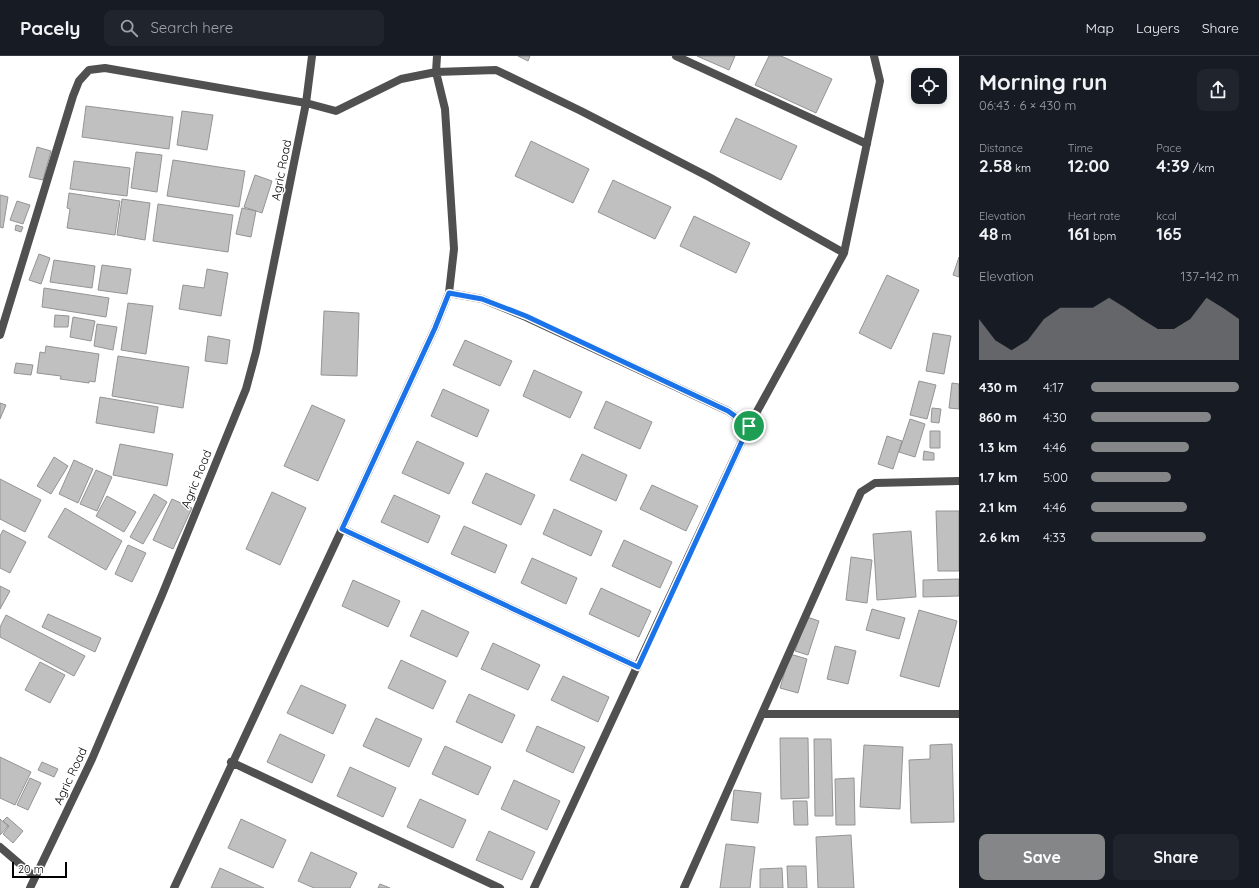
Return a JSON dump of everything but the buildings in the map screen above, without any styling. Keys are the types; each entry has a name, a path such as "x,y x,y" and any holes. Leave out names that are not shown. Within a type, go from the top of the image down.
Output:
{"street":[{"name":"Agric Road","path":"30,888 92,759 141,645 246,389 256,352 306,103 312,56"},
{"path":"174,888 231,762 342,529 435,328 449,293 454,248 445,109 436,72 437,56"},
{"path":"676,56 867,144"},
{"path":"534,888 749,426 844,253 880,81 874,56"},
{"path":"0,335 73,96 79,81 89,70 105,68 306,103 336,111 401,79 436,72 496,70 581,111 709,177 844,253"},
{"path":"449,293 482,299 526,316 728,411 749,426"},
{"path":"684,888 860,492 875,483 959,481"},
{"path":"342,529 638,667"},
{"path":"762,714 959,714"},
{"path":"231,762 500,888"},
{"path":"0,847 35,877"}],"route":[{"path":"449,293 482,299 526,316 728,411 749,426 638,667 342,529 435,328 449,293"}]}
